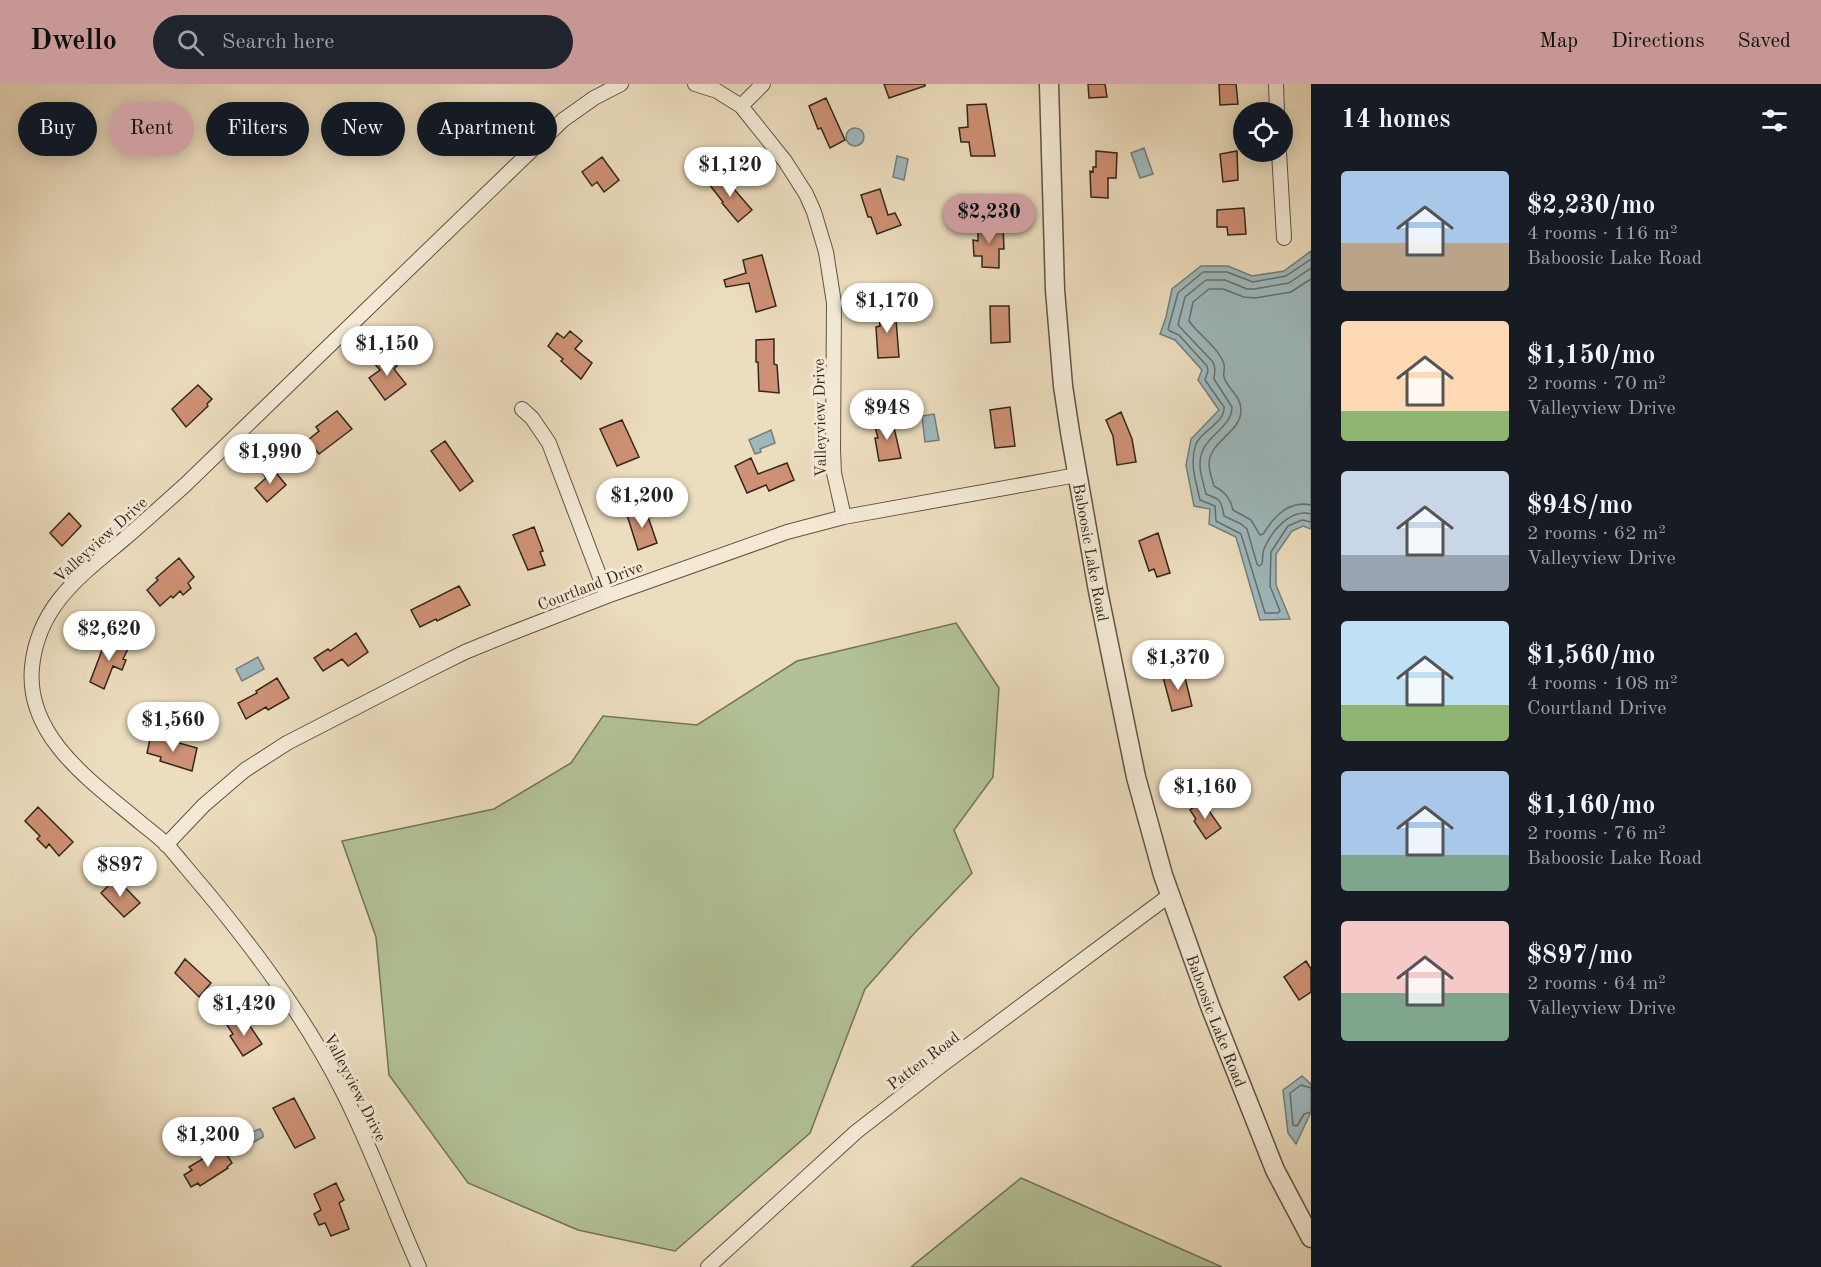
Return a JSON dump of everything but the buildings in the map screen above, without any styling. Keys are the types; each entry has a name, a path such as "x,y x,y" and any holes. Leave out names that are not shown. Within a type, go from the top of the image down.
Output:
{"street":[{"name":"Valleyview Drive","path":"419,1267 364,1136 319,1048 266,966 166,845 76,766 46,732 34,701 32,668 40,636 55,605 77,578 185,485 563,120 594,98 621,84"},
{"name":"Valleyview Drive","path":"695,84 717,91 741,106 761,128 806,194 817,220 826,252 834,303 834,473 844,517"},
{"path":"741,106 763,84"},
{"name":"Baboosic Lake Road","path":"1049,84 1055,290 1064,392 1098,591 1133,766 1170,895 1210,1006 1275,1170 1311,1238"},
{"path":"1276,84 1277,102"},
{"path":"1280,162 1284,238"},
{"path":"522,409 532,418 549,443 607,596"},
{"name":"Courtland Drive","path":"166,845 204,805 245,770 287,743 465,652 607,596 787,532 844,517 1077,476"},
{"name":"Patten Road","path":"708,1267 856,1132 1170,895"}],"green space":[{"path":"956,623 999,688 993,777 954,830 972,873 865,989 810,1133 675,1251 578,1230 468,1183 389,1075 376,937 342,841 494,809 571,763 603,716 697,725 797,661"},
{"path":"1021,1178 1222,1267 911,1267"}],"water":[{"path":"855,128 861,131 864,137 861,143 855,146 849,143 846,137 849,131"},
{"path":"1144,148 1153,174 1140,178 1131,153"},
{"path":"897,156 908,159 904,180 893,177"},
{"path":"1311,251 1311,529 1303,526 1292,531 1276,554 1276,585 1290,619 1260,620 1236,537 1209,524 1210,509 1194,506 1186,465 1191,439 1219,410 1198,380 1202,370 1175,340 1160,334 1172,289 1201,266 1228,266 1252,276 1284,271"},
{"path":"934,414 939,440 925,442 922,416"},
{"path":"771,430 775,443 760,449 761,452 755,454 749,440"},
{"path":"258,657 264,669 242,681 236,669"},
{"path":"1302,1076 1311,1084 1311,1112 1296,1144 1288,1133 1283,1090"},
{"path":"260,1129 263,1137 248,1148 245,1147 242,1141 246,1134"}]}
